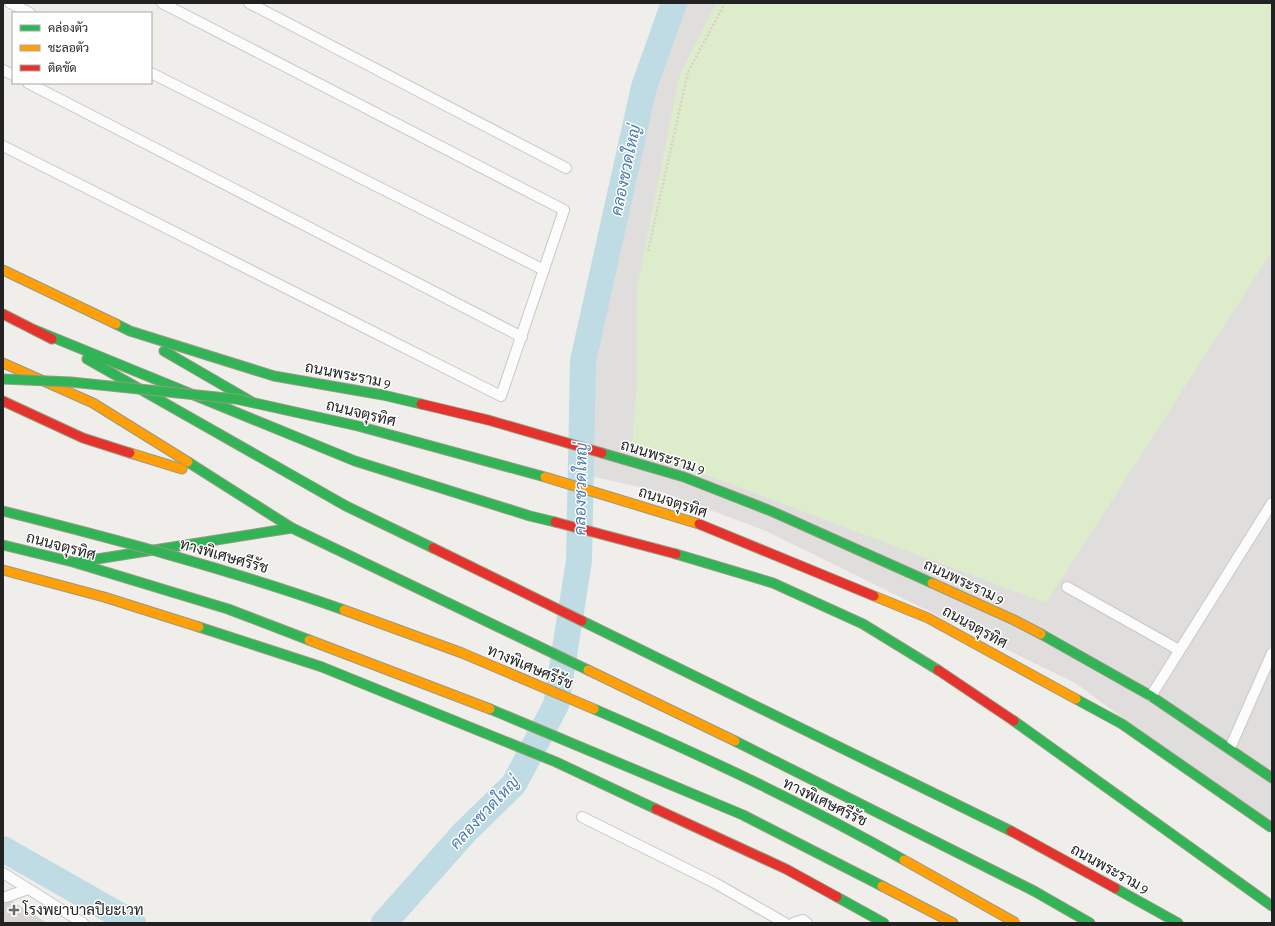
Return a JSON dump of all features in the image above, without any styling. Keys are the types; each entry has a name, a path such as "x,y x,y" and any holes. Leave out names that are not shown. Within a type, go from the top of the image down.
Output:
{"main road":[{"name":"ถนนพระราม 9","path":"3,270 130,331 274,376 383,395 488,420 684,477 771,511 1014,620 1082,656 1151,696 1230,748 1272,778"},
{"name":"ถนนพระราม 9","path":"3,314 35,330 346,506 410,539 772,713 1028,839 1178,923"},
{"path":"35,330 355,461 530,516 645,544 773,582 862,624 960,683 1272,906"},
{"path":"130,331 280,418"},
{"path":"3,363 93,403 210,478 292,528 739,743 1034,891 1090,923"},
{"name":"ถนนจตุรทิศ","path":"3,379 71,382 236,399 358,426 508,466 702,525 928,618 1122,724 1272,828"},
{"path":"3,401 83,438 210,478"},
{"path":"294,426 355,461"},
{"name":"ทางพิเศษศรีรัช","path":"3,511 126,542 280,587 462,654 648,732 846,827 1016,923"},
{"path":"73,562 292,528"},
{"name":"ถนนจตุรทิศ","path":"3,545 73,562 228,609 500,713 743,815 953,923"},
{"path":"3,570 104,597 322,667 556,762 786,869 884,923"}],"lane":[{"path":"10,3 28,12"},
{"path":"3,146 501,396 564,210 162,3"},
{"path":"249,3 566,168"},
{"path":"3,70 12,74"},
{"path":"152,74 544,270"},
{"path":"30,84 522,337"},
{"path":"1151,696 1272,503"},
{"path":"1067,587 1179,650"},
{"path":"1230,748 1272,653"},
{"path":"582,817 716,883 785,923"},
{"path":"3,873 83,923"},
{"path":"6,897 28,889"},
{"path":"793,923 803,920 807,923"}],"path":[{"path":"648,251 688,72 725,3"}],"shaded area":[{"path":"674,3 1272,3 1272,830 1077,684 766,531 662,492 581,474 583,361 644,87"}],"green space":[{"path":"716,3 1272,3 1272,251 1046,603 632,447 637,382 637,287 680,74"}],"building":[{"name":"โรงพยาบาลปิยะเวท","path":"3,896 46,923 3,923"}],"waterway":[{"name":"คลองชวดใหญ่","path":"384,923 464,833 514,784 556,705 579,561 583,361 644,87 674,3"},
{"path":"3,849 133,923"}],"traffic: fast":[{"path":"116,324 130,331 274,376 383,395 421,404"},
{"path":"35,330 355,461 530,516 555,522"},
{"path":"164,351 252,402"},
{"path":"87,359 346,506 433,548"},
{"path":"3,379 71,382 236,399 358,426 545,477"},
{"path":"602,453 684,477 771,511 932,583"},
{"path":"188,462 292,528 588,670"},
{"path":"3,511 175,556 302,595 344,610"},
{"path":"78,562 292,528"},
{"path":"3,545 73,562 228,609 309,640"},
{"path":"676,554 773,583 863,624 938,670"},
{"path":"582,621 1011,831"},
{"path":"199,627 322,667 556,762 656,809"},
{"path":"1041,634 1151,696 1272,778"},
{"path":"1076,699 1122,724 1272,828"},
{"path":"490,709 743,815 882,886"},
{"path":"594,709 751,780 790,799 904,860"},
{"path":"1014,721 1272,906"},
{"path":"735,741 1034,891 1090,923"},
{"path":"1115,888 1178,923"},
{"path":"837,897 884,923"}],"traffic: slow":[{"path":"3,270 116,324"},
{"path":"3,363 93,403 188,462"},
{"path":"130,453 182,469"},
{"path":"545,477 699,524"},
{"path":"3,570 104,597 199,627"},
{"path":"932,583 1014,620 1041,634"},
{"path":"874,596 928,618 1076,699"},
{"path":"344,610 462,653 594,709"},
{"path":"309,640 490,709"},
{"path":"588,670 735,741"},
{"path":"904,860 1016,923"},
{"path":"882,886 953,923"}],"traffic: jam":[{"path":"3,314 52,339"},
{"path":"3,401 83,438 130,453"},
{"path":"421,404 488,420 602,453"},
{"path":"555,522 676,554"},
{"path":"699,524 874,596"},
{"path":"433,548 582,621"},
{"path":"938,670 1014,721"},
{"path":"656,809 786,869 837,897"},
{"path":"1011,831 1115,888"}],"place":[{"name":"โรงพยาบาลปิยะเวท","path":"14,910"}]}
